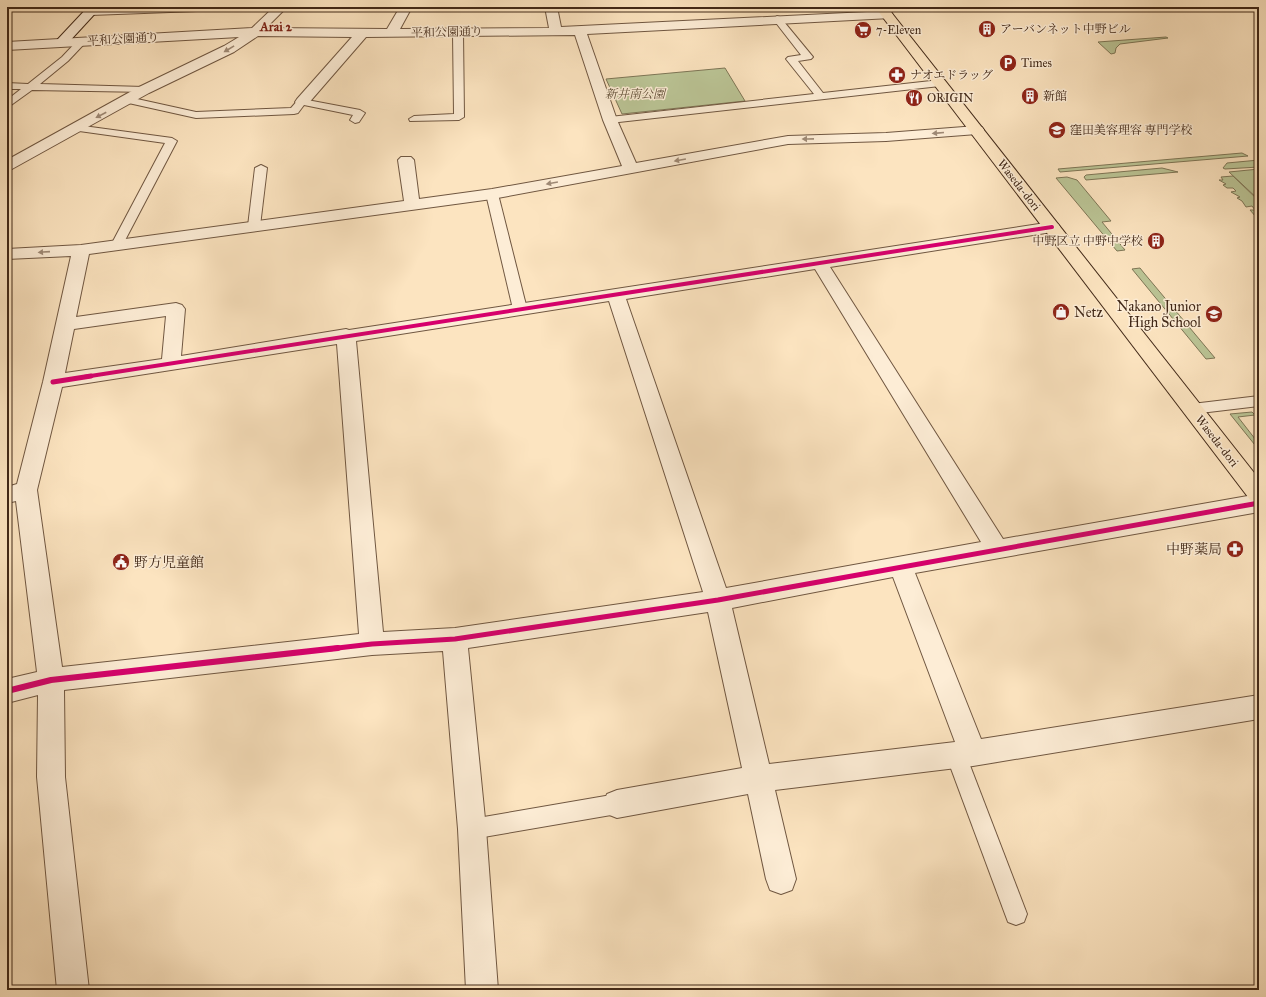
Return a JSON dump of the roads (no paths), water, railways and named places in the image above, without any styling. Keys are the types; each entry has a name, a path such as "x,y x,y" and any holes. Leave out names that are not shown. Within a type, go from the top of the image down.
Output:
{"main road":[{"name":"Waseda-dori","path":"884,11 1259,495"}],"street":[{"path":"62,42 93,9 197,7"},
{"path":"7,166 144,90 229,49 255,32 281,7"},
{"path":"391,33 406,7"},
{"path":"551,7 556,31"},
{"name":"平和公園通り","path":"7,46 255,32 458,33 580,31 715,17 777,19 884,11"},
{"path":"580,31 610,120 631,168"},
{"path":"302,102 362,33"},
{"path":"7,254 81,250 492,194 788,140 886,138 976,130"},
{"path":"406,160 412,205"},
{"path":"53,382 346,335 820,264 1052,227"},
{"path":"73,990 50,777 50,680 16,492 53,382 81,250"},
{"path":"820,264 998,550"},
{"path":"616,295 718,600 781,879"},
{"path":"65,324 176,309 171,363"},
{"path":"346,335 372,644"},
{"path":"7,692 50,680 372,644 455,638 718,600 1259,503"},
{"path":"901,566 964,754"},
{"path":"455,638 472,829 482,990"},
{"path":"617,804 758,779 964,754 1259,707"}],"lane":[{"path":"777,19 808,57 791,59 821,97"},
{"path":"414,120 459,117 458,33"},
{"path":"7,105 33,86 65,59 82,41"},
{"path":"610,120 940,84"},
{"path":"7,86 144,90"},
{"path":"128,100 196,114 294,111 302,102 360,113 355,120"},
{"path":"76,128 172,141 117,245"},
{"path":"254,226 261,180 261,168"},
{"path":"492,194 520,309"},
{"path":"1192,409 1259,401"},
{"path":"964,754 1016,914"},
{"path":"472,829 617,804"}],"place":[{"name":"アーバンネット中野ビル","path":"987,29"},
{"name":"7-Eleven","path":"863,30"},
{"name":"Times","path":"1008,63"},
{"name":"ナオエドラッグ","path":"897,75"},
{"name":"新館","path":"1030,96"},
{"name":"ORIGIN","path":"914,98"},
{"name":"窪田美容理容 専門学校","path":"1057,130"},
{"name":"中野区立 中野中学校","path":"1156,241"},
{"name":"Netz","path":"1061,312"},
{"name":"Nakano Junior High School","path":"1214,314"},
{"name":"中野薬局","path":"1235,549"},
{"name":"野方児童館","path":"121,562"}],"district":[{"name":"Arai 2","path":"276,26"}],"park label":[{"name":"新井南公園","path":"635,94"}]}
